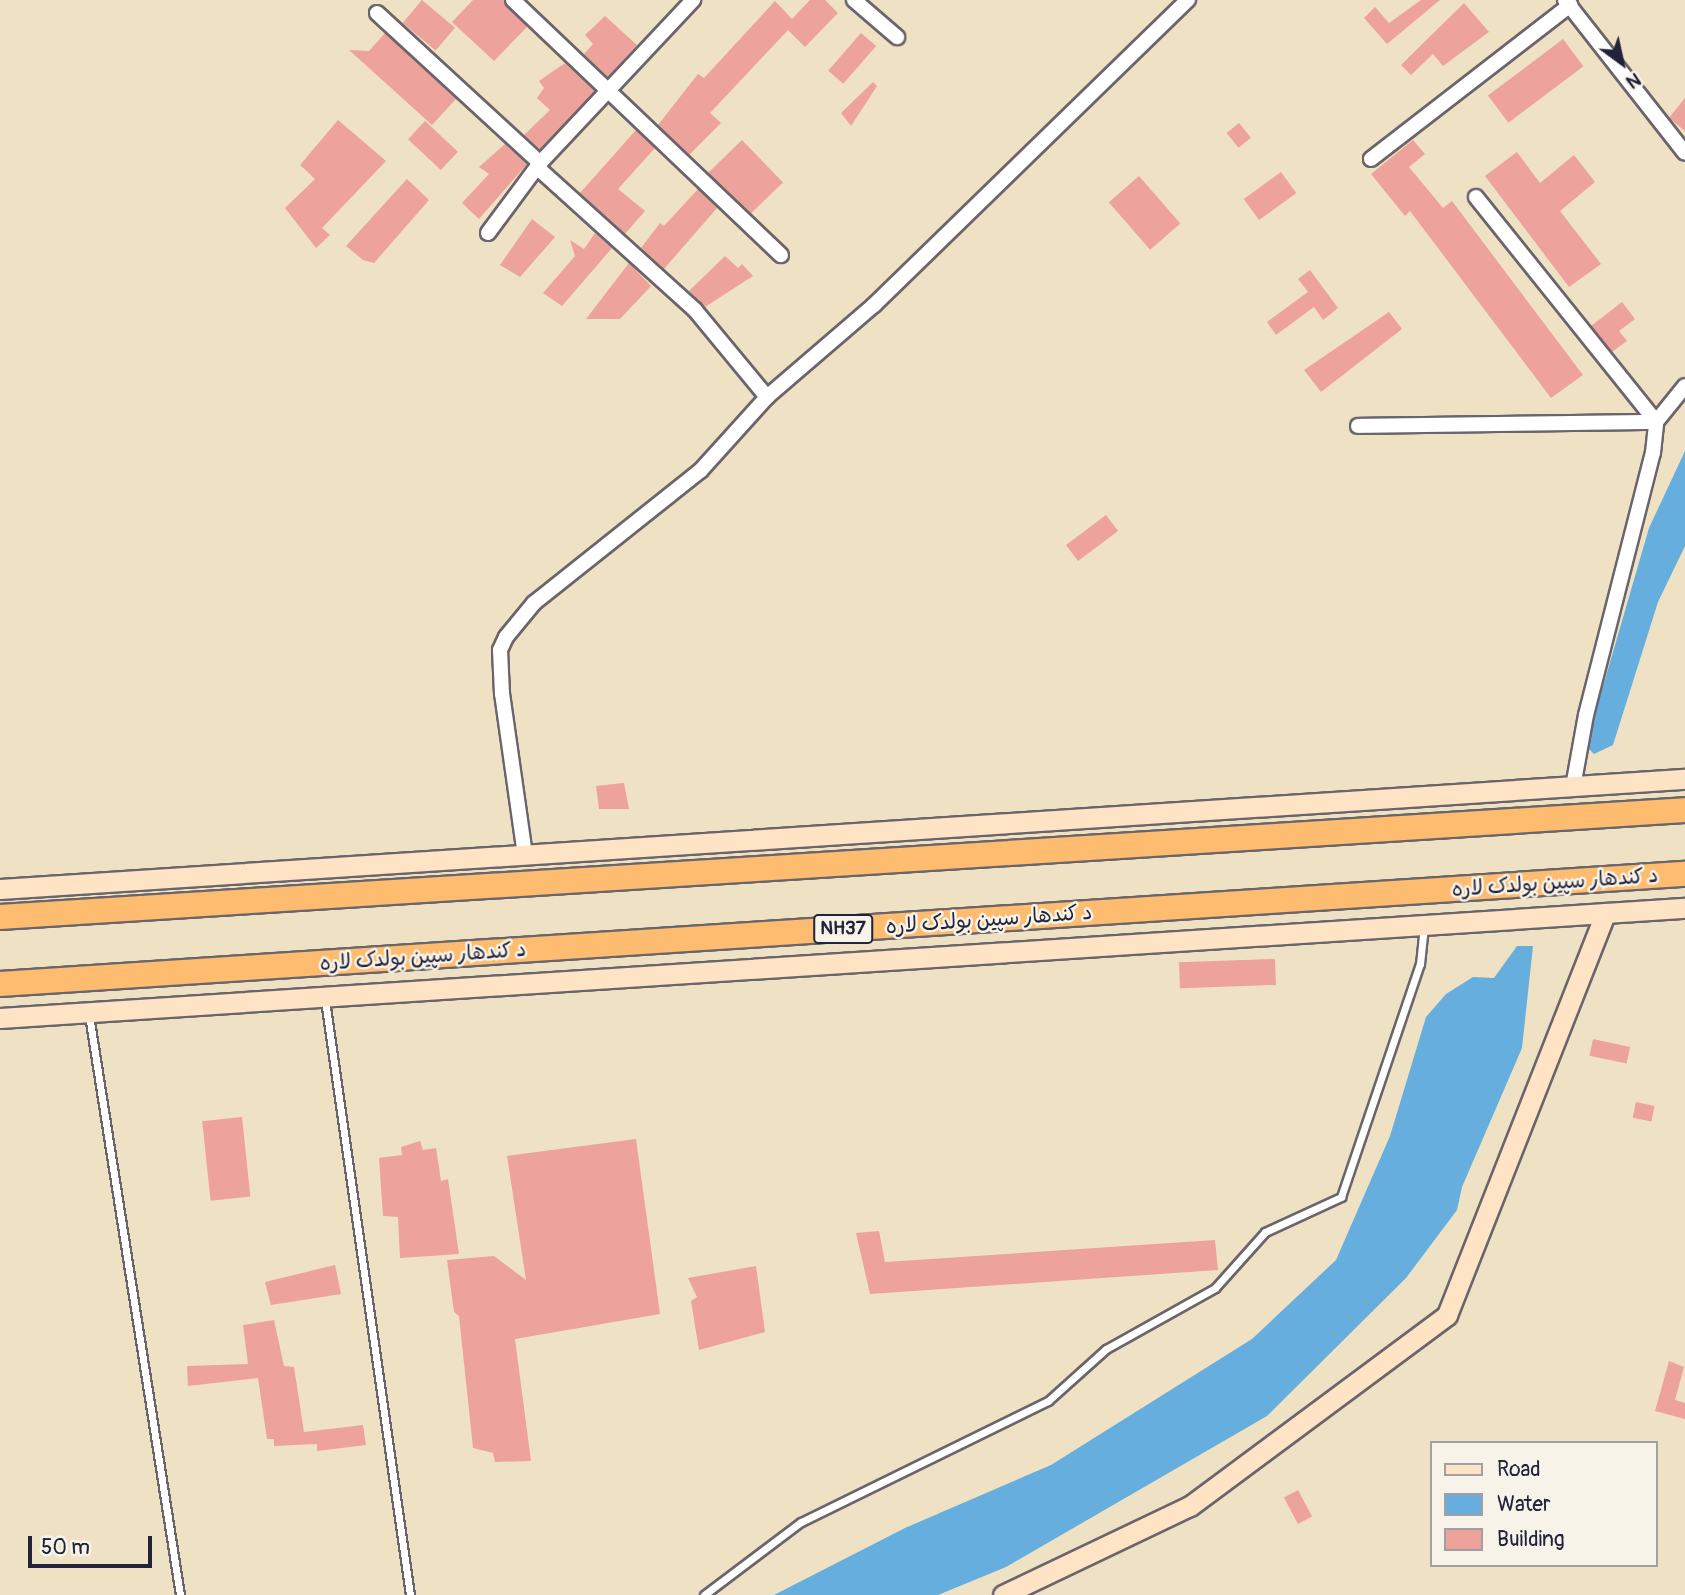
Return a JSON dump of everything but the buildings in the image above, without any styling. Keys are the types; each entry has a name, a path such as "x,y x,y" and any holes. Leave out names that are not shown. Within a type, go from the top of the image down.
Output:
{"highway":[{"path":"0,917 1685,810"},
{"name":"د کندهار سپین بولدک لاره","path":"0,984 1685,874"}],"street":[{"path":"513,0 782,255"},
{"path":"488,233 540,166 693,0"},
{"path":"854,0 897,37"},
{"path":"524,855 502,694 500,650 506,637 534,603 701,470 767,397 874,304 1188,0"},
{"path":"1371,159 1568,3 1685,153"},
{"path":"377,13 695,310 767,397"},
{"path":"1476,197 1656,422"},
{"path":"1573,787 1592,689 1653,453 1656,422 1685,386"},
{"path":"1358,426 1656,422"},
{"path":"0,889 1685,779"},
{"path":"0,1018 1685,908"},
{"path":"1003,1595 1190,1506 1447,1315 1605,913"}],"lane":[{"path":"704,1595 801,1522 1048,1401 1106,1349 1215,1288 1265,1233 1341,1197 1420,964 1424,925"},
{"path":"325,997 410,1595"},
{"path":"89,1012 180,1595"}],"water":[{"path":"1685,451 1685,546 1658,602 1613,745 1594,754 1589,749 1588,738 1649,528"},
{"path":"1517,946 1533,946 1522,1048 1462,1187 1457,1210 1406,1278 1267,1416 1006,1567 938,1595 774,1595 905,1528 1051,1465 1252,1339 1336,1260 1390,1136 1426,1017 1446,994 1473,977 1494,978"}]}
